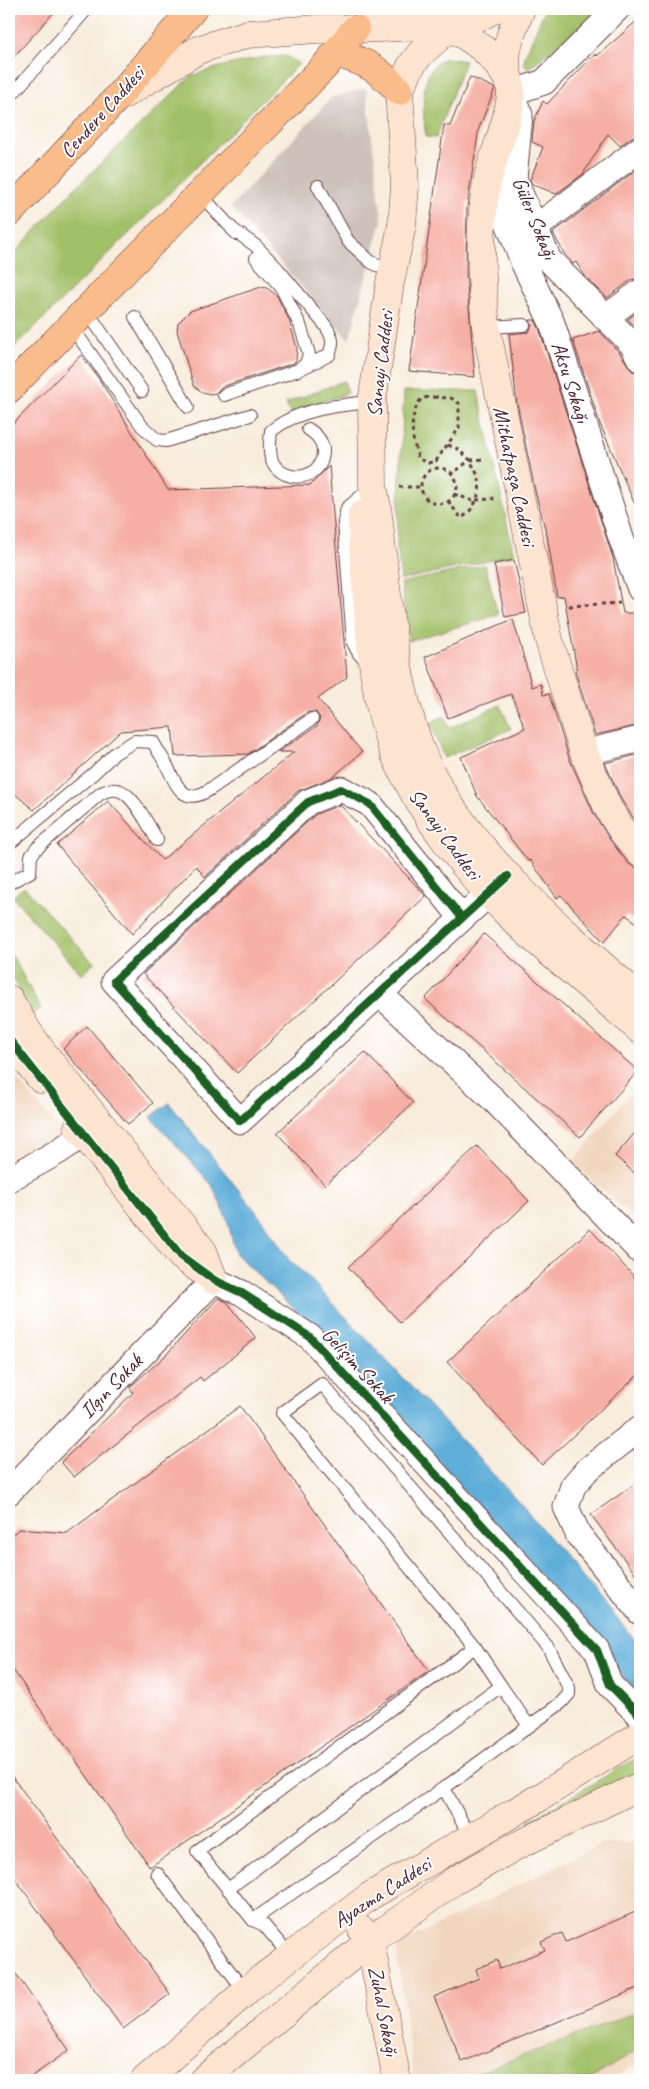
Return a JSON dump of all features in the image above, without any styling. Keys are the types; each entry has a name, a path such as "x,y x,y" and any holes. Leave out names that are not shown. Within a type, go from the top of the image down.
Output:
{"main road":[{"name":"Cendere Caddesi","path":"9,213 115,100 193,9"},
{"path":"115,100 198,50 247,34 317,29 450,27 471,21 495,9"},
{"name":"Mithatpaşa Caddesi","path":"521,9 506,59 510,87 504,128 488,180 482,215 482,290 486,327 549,640 584,753 608,808 623,832 640,853"},
{"path":"450,27 473,40 487,51 510,87"},
{"path":"336,53 361,60 379,70 399,91 411,66 420,54 450,27"},
{"path":"9,389 326,66 355,29"},
{"name":"Sanayi Caddesi","path":"399,91 405,186 402,225 392,272 372,402 385,487 378,506 395,662 420,749 430,771 466,827 499,884 517,923 640,1030"},
{"name":"Sanayi Caddesi","path":"385,487 362,511 362,533 374,666 380,708 393,749 413,793 430,820 499,884 564,930 640,998"},
{"path":"9,999 27,1030 92,1129"},
{"name":"Gelişim Sokak","path":"9,1039 92,1129 181,1256 214,1280"},
{"name":"Ayazma Caddesi","path":"145,2080 245,1992 370,1896 544,1795 640,1735"},
{"name":"Ayazma Caddesi","path":"203,2080 370,1941 454,1881 516,1846 640,1786"},
{"path":"589,1810 640,1808"},
{"path":"348,1912 370,1941"},
{"name":"Zuhal Sokağı","path":"370,1941 397,2080"},
{"path":"203,2080 211,2054 253,2014 254,2003 245,1992"}],"street":[{"path":"510,87 544,82 617,9"},
{"name":"Güler Sokağı","path":"510,87 520,115 514,179 549,260 632,344 640,359"},
{"path":"535,228 640,149"},
{"name":"Aksu Sokağı","path":"488,180 501,205 524,264 552,323 622,538 630,596"},
{"path":"605,318 640,292"},
{"path":"584,753 640,739"},
{"path":"462,918 370,804 341,789 308,802 114,981 240,1121 380,994 499,884"},
{"path":"380,994 494,1100 640,1251"},
{"path":"9,1179 56,1153 92,1129"},
{"name":"Ilgın Sokak","path":"9,1492 214,1280"},
{"name":"Gelişim Sokak","path":"214,1280 242,1293 310,1337 598,1650 610,1686 640,1716"},
{"path":"640,1428 586,1471 573,1486 566,1507 578,1534 640,1612"}],"lane":[{"path":"9,98 87,9"},
{"path":"318,186 348,241 371,262 392,272"},
{"path":"200,194 232,228 281,287 292,306 309,354 306,364 298,370"},
{"path":"224,395 298,370 329,355 334,343 332,335 325,325 278,269 256,246 232,228"},
{"path":"135,317 188,407"},
{"path":"78,318 142,391"},
{"path":"78,318 142,426 157,440 166,441 250,415"},
{"path":"486,327 524,325"},
{"path":"307,344 314,351 322,352 334,343"},
{"path":"308,429 316,434 323,445 323,461 316,470 305,476 292,476 278,469 272,461 269,446 271,432 281,423 322,408 372,402"},
{"path":"9,844 94,774 115,753 135,741 153,742 176,786 191,796 200,795 312,719"},
{"path":"9,883 30,872 31,856 36,848 101,793 110,790 126,793 136,805 157,840"},
{"path":"253,1920 444,1788 561,1703 569,1694 569,1688 548,1647 322,1384 282,1413 474,1647 529,1726"},
{"path":"290,1956 264,1925 253,1920 197,1851 474,1647"},
{"path":"228,1889 501,1686"},
{"path":"444,1788 470,1837"},
{"path":"157,1872 245,1992"}],"path":[{"path":"422,398 451,398 459,403 459,428 434,462 428,463 419,459 415,449 413,415 415,406 422,398"},
{"path":"448,445 458,449 470,460 479,479 476,501 467,515 461,518 448,501"},
{"path":"452,474 470,460 486,458 488,468"},
{"path":"434,462 435,468"},
{"path":"435,468 444,468 452,474 456,480 454,494 448,501 431,502 423,494 421,487 426,472 435,468"},
{"path":"385,487 421,487"},
{"path":"454,494 476,501 492,499 492,492"},
{"path":"542,608 630,596"}],"shaded area":[{"path":"366,88 382,220 349,340 231,207 332,97"},
{"path":"9,1070 64,1135 9,1167"},
{"path":"640,1082 640,1223 572,1163"},
{"path":"640,1842 640,2063 612,2080 414,2080 396,1946 603,1843"}],"green space":[{"path":"545,9 601,9 529,68 524,64 525,56"},
{"path":"287,56 299,64 9,353 9,259 70,193 191,76 219,67 264,57"},
{"path":"446,58 465,61 436,138 426,137 423,104 426,81 430,71 437,63"},
{"path":"344,381 348,393 290,414 286,403"},
{"path":"404,391 478,391 514,555 401,580 397,545"},
{"path":"485,565 498,615 409,641 401,583"},
{"path":"500,705 511,729 444,758 430,723 444,716 449,728"},
{"path":"24,887 94,963 82,975 13,897"},
{"path":"9,950 41,1009 31,1015 9,970"},
{"path":"635,1759 640,1767 640,1772 530,1824 528,1821"},
{"path":"634,2013 640,2019 640,2048 589,2080 459,2080"}],"water":[{"path":"169,1103 258,1214 289,1260 310,1279 521,1504 640,1646 640,1686 635,1691 552,1589 397,1417 293,1308 236,1254 227,1219 212,1185 151,1117"}],"building":[{"path":"9,9 57,9 9,62"},
{"path":"640,18 640,135 632,137 620,146 608,134 583,174 556,194 532,184 530,180 543,147 532,142 534,121 543,101 547,104 595,54 597,56"},
{"path":"470,77 495,88 479,128 467,207 466,273 475,377 409,371 444,125 450,126"},
{"path":"640,167 640,278 631,280 607,298 585,276 576,262 573,264 565,255 553,233"},
{"path":"261,287 267,288 277,296 289,320 297,348 296,360 294,363 221,387 216,393 202,392 194,386 177,331 178,323 190,311"},
{"path":"640,310 640,332 628,319"},
{"path":"530,320 535,320 539,328 613,558 623,613 636,613 640,625 640,725 595,735 575,671 577,670 564,596 557,597 547,535 536,495 517,403 509,334 529,332 532,325"},
{"path":"599,331 620,353 632,371 640,373 640,516 600,424 573,340"},
{"path":"81,355 99,379 168,490 310,485 329,466 347,677 318,699 362,752 333,777 298,791 205,877 196,866 132,934 57,845 108,801 162,860 294,752 278,752 317,726 320,718 316,712 308,712 248,754 175,756 172,727 121,731 34,810 9,789 9,428"},
{"path":"514,560 526,613 505,617 494,564"},
{"path":"513,619 532,687 541,684 543,695 549,694 569,758 594,814 610,840 628,863 640,868 640,925 626,915 604,942 561,895 557,898 530,860 528,861 477,796 461,757 525,728 511,694 448,718 425,657"},
{"path":"636,755 640,762 640,828 622,801 605,763"},
{"path":"340,805 426,896 237,1073 143,974 316,814"},
{"path":"484,934 638,1071 580,1137 425,999"},
{"path":"87,1026 153,1103 128,1124 63,1049"},
{"path":"365,1052 413,1103 325,1185 277,1133"},
{"path":"640,1127 640,1178 615,1156"},
{"path":"477,1146 529,1201 400,1322 348,1267"},
{"path":"590,1229 640,1283 640,1373 542,1465 447,1362"},
{"path":"218,1298 227,1302 256,1338 203,1381 200,1377 74,1477 61,1462 133,1393 130,1387 165,1356"},
{"path":"240,1406 429,1671 150,1867 9,1664 9,1537 19,1529 67,1533"},
{"path":"640,1480 640,1580 591,1515"},
{"path":"9,1772 170,1994 123,2029 9,1870"},
{"path":"640,1910 640,1987 462,2062 434,1997 479,1978 476,1969 497,1960 500,1969 545,1950 541,1942 562,1933 566,1942"},
{"path":"9,1964 69,2050 27,2080 9,2080"}],"cycle path":[{"path":"462,918 370,804 341,789 308,802 114,981 240,1121 508,876"},
{"path":"9,1039 181,1256 214,1280 242,1293 310,1337 597,1650 610,1685 640,1716"}]}
